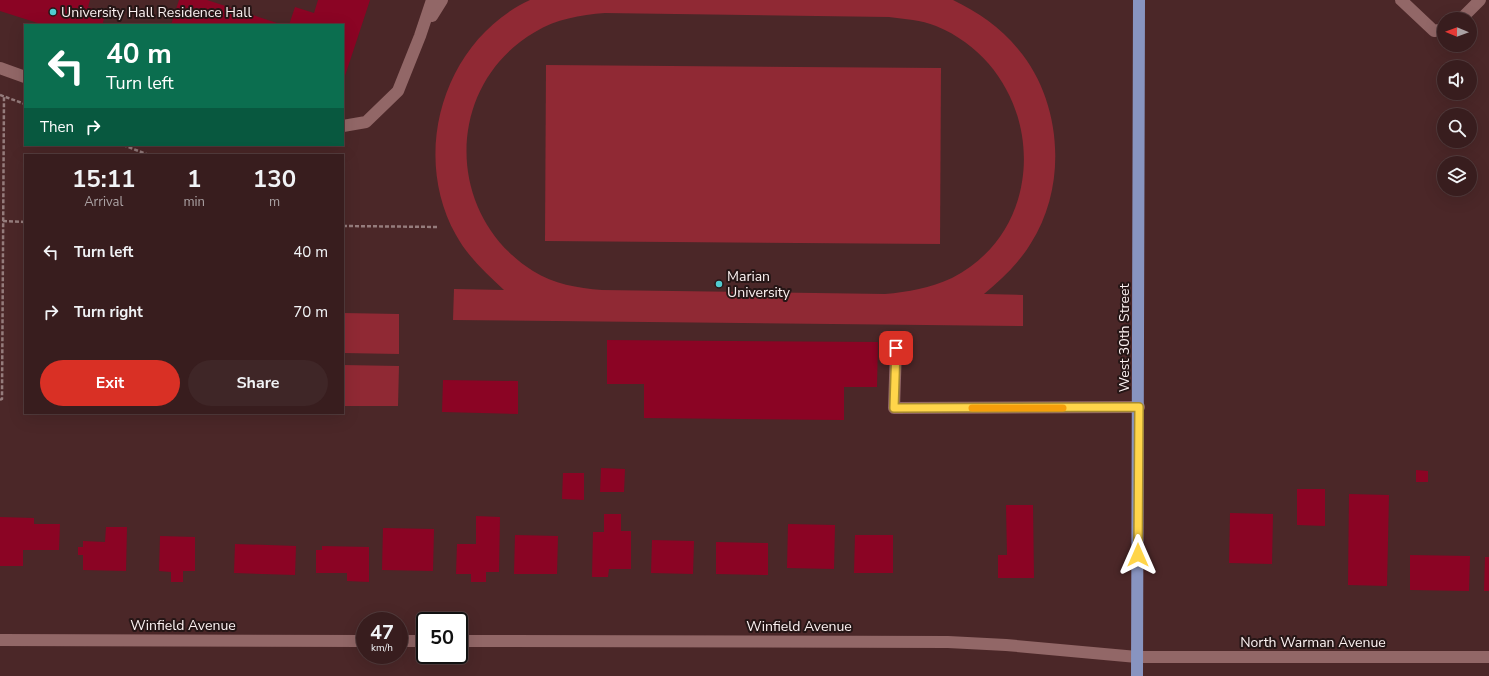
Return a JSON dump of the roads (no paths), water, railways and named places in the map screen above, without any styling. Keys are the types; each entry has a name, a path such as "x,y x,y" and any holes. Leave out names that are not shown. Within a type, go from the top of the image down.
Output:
{"main road":[{"name":"West 30th Street","path":"1137,676 1139,407 1139,0"}],"street":[{"path":"344,126 366,122 398,91 420,36 432,0"},
{"path":"420,36 442,0"},
{"path":"1401,0 1434,31 1437,31"},
{"path":"1468,12 1480,0"},
{"path":"0,68 24,77"},
{"path":"896,348 894,408 1139,407"},
{"name":"Winfield Avenue","path":"0,640 356,641"},
{"name":"Winfield Avenue","path":"468,641 948,642 1006,645 1138,657"},
{"name":"North Warman Avenue","path":"1138,657 1489,657"}],"place":[{"name":"University Hall Residence Hall","path":"53,12"},
{"name":"Marian University","path":"719,284"}]}
